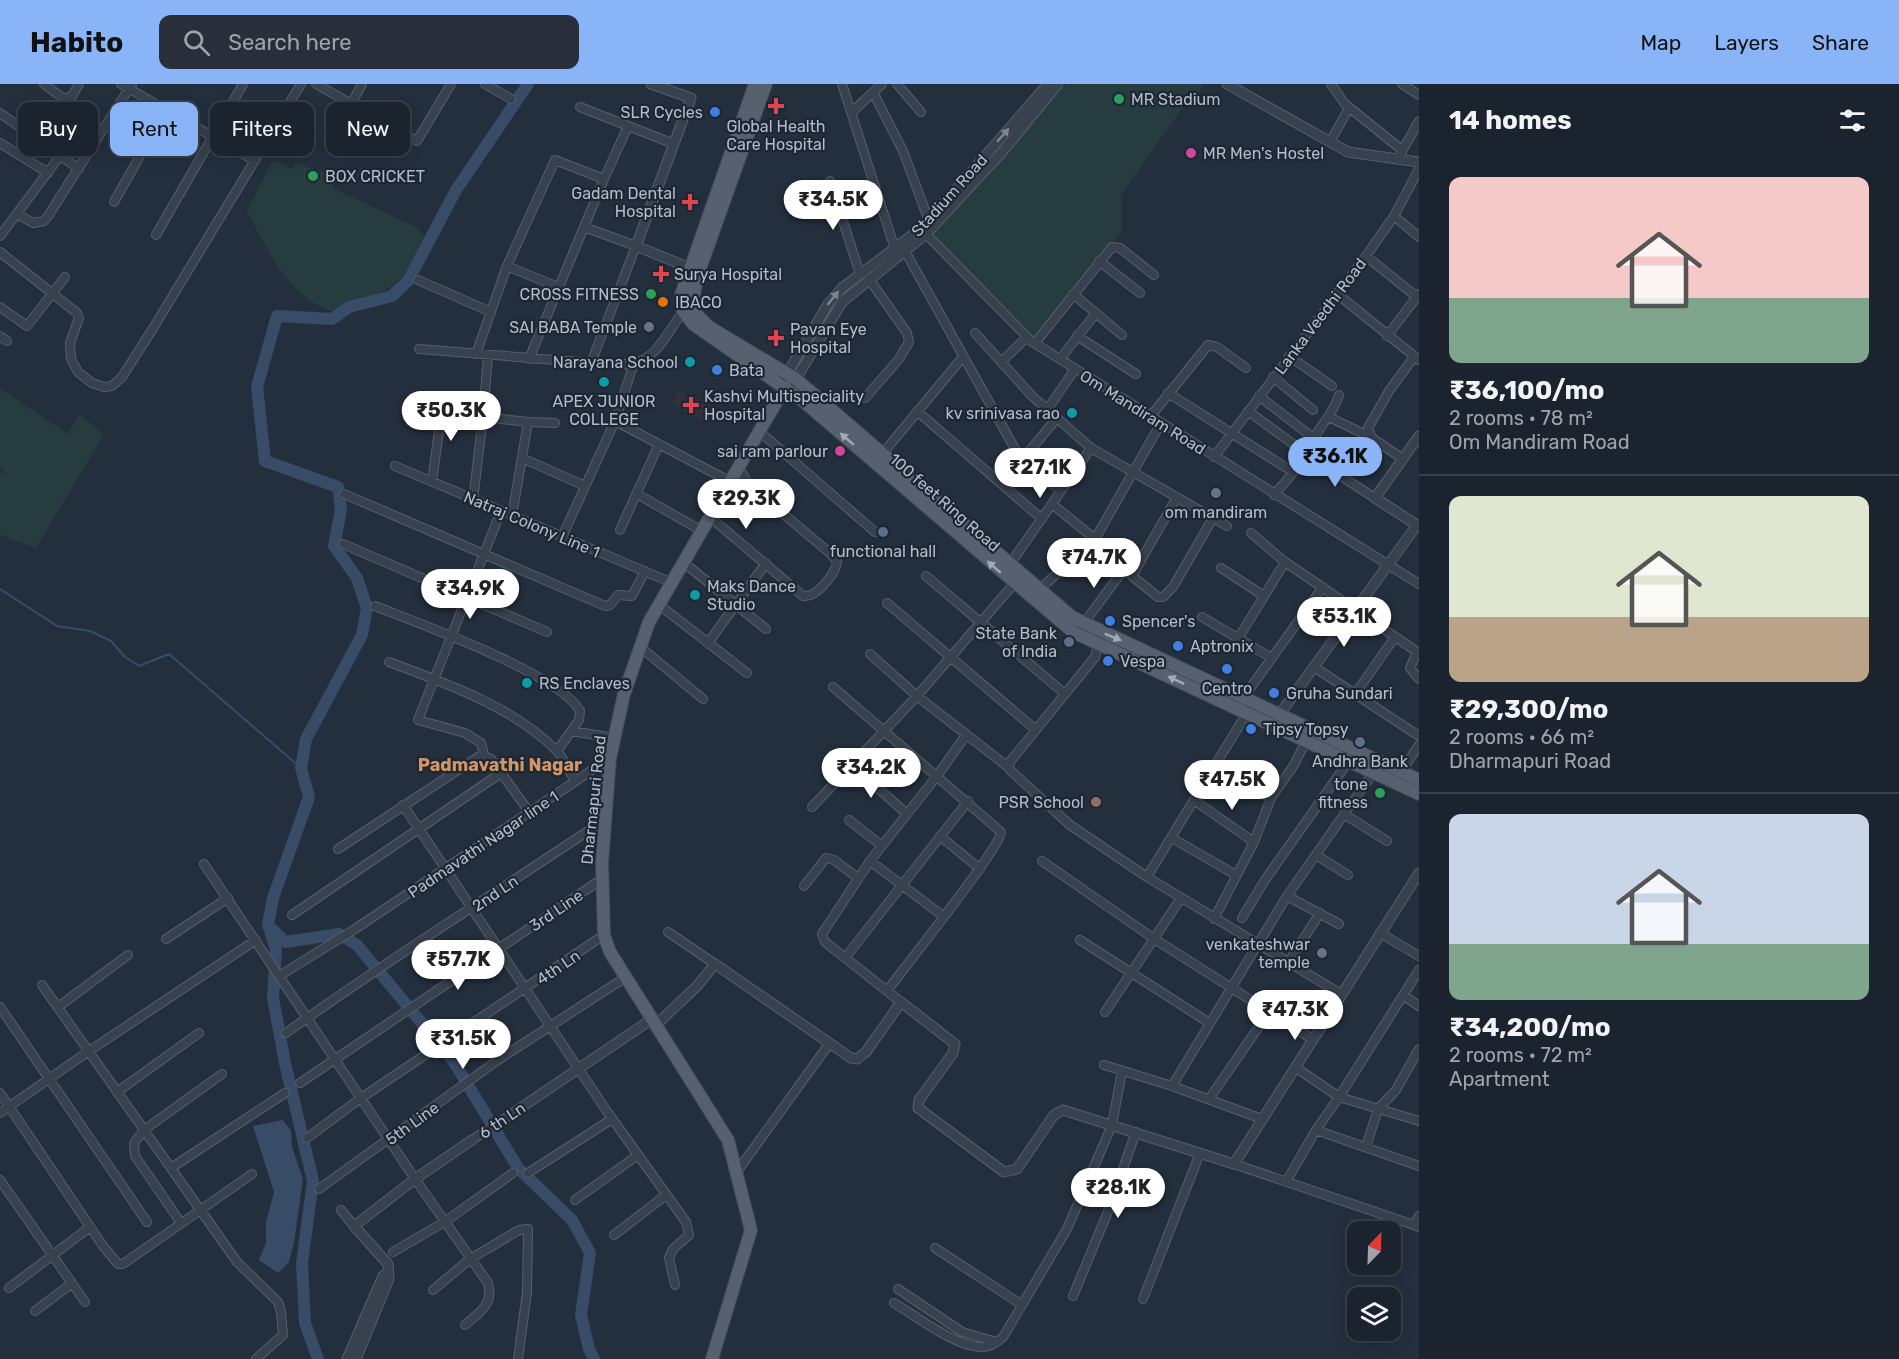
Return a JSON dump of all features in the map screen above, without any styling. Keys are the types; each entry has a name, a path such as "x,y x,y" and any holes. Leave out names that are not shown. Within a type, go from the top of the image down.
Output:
{"main road":[{"path":"683,311 681,295 690,268 761,85"},
{"path":"693,301 697,277 761,85"},
{"name":"100 feet Ring Road","path":"693,301 695,313 709,327 883,453 1010,564 1018,579 1040,589 1072,617 1162,657 1248,704 1306,741 1419,794"},
{"name":"100 feet Ring Road","path":"683,311 706,336 787,383 1018,579 1073,632 1279,715 1419,780"},
{"name":"Dharmapuri Road","path":"712,1359 751,1230 728,1140 610,952 604,935 602,879 610,758 624,694 639,646 658,604 787,383"}],"street":[{"path":"44,84 64,99 72,96 79,84"},
{"path":"121,84 131,86 154,102"},
{"path":"232,102 243,84"},
{"path":"0,252 78,315 70,343 71,359 78,372 92,383 104,387 117,383 301,84"},
{"path":"316,84 348,102"},
{"path":"352,102 362,84"},
{"path":"410,137 417,141 451,84"},
{"path":"484,84 511,99"},
{"path":"591,363 691,98 654,84"},
{"path":"842,84 900,250 1007,438 1019,454 1026,470 1062,490"},
{"path":"852,112 882,84"},
{"path":"897,84 921,112"},
{"name":"Stadium Road","path":"923,232 928,221 1048,84"},
{"name":"Stadium Road","path":"923,232 1002,152 1058,84"},
{"path":"1227,84 1238,87 1348,152 1400,155 1419,162"},
{"path":"1331,84 1349,108 1400,155"},
{"path":"1402,84 1419,96"},
{"path":"16,214 33,223 44,221 131,86"},
{"path":"873,92 903,151 928,221"},
{"path":"580,107 674,144"},
{"path":"1330,142 1349,108"},
{"path":"2,116 18,127"},
{"path":"1400,155 1419,121"},
{"path":"529,359 627,126"},
{"path":"156,235 210,140"},
{"path":"0,143 48,173"},
{"path":"0,236 60,156 79,169"},
{"path":"114,202 140,156"},
{"path":"246,156 255,161"},
{"path":"476,354 507,266 555,160 604,179"},
{"name":"Lanka Veedhi Road","path":"1214,457 1366,256 1394,216 1418,175"},
{"path":"830,181 860,274"},
{"path":"1394,216 1419,237"},
{"path":"584,227 690,268"},
{"path":"787,383 842,302 923,232"},
{"name":"Om Mandiram Road","path":"923,232 1035,344 1419,584"},
{"path":"1035,344 1112,247 1117,246 1154,274"},
{"name":"Stadium Road","path":"787,383 828,304 842,288 860,274 900,250"},
{"path":"1366,256 1418,296 1387,336"},
{"path":"1099,261 1140,293"},
{"path":"507,266 558,287"},
{"path":"0,307 27,326 65,277"},
{"path":"865,398 899,359 909,342 907,333 869,279"},
{"path":"418,280 490,312"},
{"path":"1336,293 1417,358 1389,391 1369,425 1368,431 1372,438"},
{"path":"1073,294 1122,335"},
{"path":"419,349 529,359 634,363 648,356 660,344 683,311 693,301"},
{"path":"1060,359 1096,313"},
{"path":"975,333 1047,410 1091,448 1227,526"},
{"path":"1077,336 1136,374"},
{"path":"1001,362 1027,337"},
{"path":"1150,417 1208,345 1217,347 1246,368"},
{"path":"473,500 489,355"},
{"path":"1289,356 1332,386"},
{"path":"883,453 963,358"},
{"path":"562,537 615,421 634,363"},
{"path":"1047,410 1075,369"},
{"path":"1274,377 1313,410"},
{"path":"1168,393 1293,472"},
{"path":"1274,495 1308,455 1312,437 1334,410 1339,395"},
{"path":"1259,396 1312,437"},
{"path":"1248,411 1308,455 1418,524 1279,715"},
{"path":"918,412 1042,519"},
{"path":"432,482 439,431 444,419 483,417 555,423"},
{"path":"1329,417 1372,438 1402,459"},
{"path":"1019,454 1027,454 1033,449 1057,418"},
{"path":"615,421 731,482"},
{"path":"512,516 528,422"},
{"path":"1040,589 1095,539 1161,423"},
{"path":"760,432 875,532"},
{"path":"1375,498 1419,436"},
{"path":"620,530 659,444"},
{"path":"1010,564 1091,448"},
{"path":"522,458 585,486"},
{"name":"Natraj Colony Line 1","path":"395,466 670,582"},
{"path":"710,517 806,597 814,594 837,565 831,554 748,485 739,468"},
{"path":"344,494 605,606 610,605 618,595 632,596 645,572"},
{"path":"637,494 702,531"},
{"path":"1132,576 1177,497"},
{"path":"1052,504 1095,539 1153,595 1163,597 1173,587 1214,518"},
{"path":"501,512 417,720 465,733 481,743 484,755 501,773 530,813"},
{"path":"1251,533 1285,562 1418,652 1410,668 1419,680"},
{"path":"343,544 467,595 548,632"},
{"path":"683,562 766,629"},
{"path":"1239,637 1285,562"},
{"path":"708,643 766,563"},
{"path":"1221,568 1263,596"},
{"path":"1084,623 1124,569"},
{"path":"926,576 1065,693"},
{"path":"812,807 917,696 1018,579"},
{"path":"1147,877 1216,764 1270,657 1323,587"},
{"path":"887,603 1036,730"},
{"path":"658,604 747,673"},
{"path":"375,606 450,636 549,683 579,708 579,720 557,751"},
{"path":"1202,617 1270,657"},
{"path":"1356,694 1395,637"},
{"path":"1409,646 1419,642"},
{"path":"1008,767 1095,657 1098,644"},
{"path":"639,646 703,699"},
{"path":"870,654 917,696 1008,767 1014,776 1070,825 1214,919 1341,994"},
{"path":"389,662 434,679 500,711 557,751 575,781"},
{"path":"1314,667 1419,736"},
{"path":"833,687 885,729 1001,832 999,843 887,991"},
{"path":"572,731 615,738"},
{"path":"966,735 938,776 870,861 822,934 825,942 955,1044 953,1053 918,1100 918,1108 1000,1170 1009,1173 1017,1169 1054,1116 1063,1110 1234,1164 1417,1226 1419,1216"},
{"path":"1214,919 1254,842 1271,798 1294,765 1306,741"},
{"path":"1401,772 1419,745"},
{"path":"338,849 475,758 484,755"},
{"name":"Padmavathi Nagar line 1","path":"279,976 355,929 610,758"},
{"path":"1242,918 1265,880 1348,762"},
{"path":"1216,764 1271,798"},
{"path":"852,765 907,814"},
{"path":"292,915 501,773"},
{"path":"1172,1086 1256,944 1373,773"},
{"path":"845,958 968,801"},
{"path":"1195,801 1254,842"},
{"path":"403,805 447,867 471,909 578,1069 686,1222 690,1232 669,1258 675,1285"},
{"path":"1344,814 1386,842"},
{"name":"2nd Ln","path":"286,1033 383,963 471,909 606,819"},
{"path":"849,820 882,846"},
{"path":"940,836 980,869"},
{"path":"1172,838 1236,875"},
{"path":"1316,855 1348,875"},
{"path":"804,886 826,858 834,860 858,878"},
{"path":"870,861 943,916"},
{"path":"1042,861 1153,938 1312,1039"},
{"path":"204,864 388,1140 488,1283 491,1293 485,1308 465,1325"},
{"path":"1234,1164 1419,873"},
{"name":"3rd Line","path":"300,1083 602,879"},
{"path":"1287,896 1339,924"},
{"path":"166,939 228,898"},
{"path":"1105,1012 1130,971 1181,898"},
{"path":"1288,963 1320,913"},
{"path":"668,932 851,1058 857,1059 866,1052 901,1002"},
{"path":"1380,933 1419,956"},
{"name":"4th Ln","path":"307,1138 361,1098 604,935"},
{"path":"0,1113 88,1050 256,940"},
{"path":"1080,940 1208,1022"},
{"path":"58,1007 128,955"},
{"name":"6 th Ln","path":"354,1226 415,1179 472,1140 578,1069 654,1022 697,986 715,964"},
{"path":"1286,1182 1316,1130 1419,970"},
{"name":"5th Line","path":"319,1189 498,1060 626,977"},
{"path":"42,985 244,1271 280,1306 283,1335 256,1359"},
{"path":"1404,996 1419,1006"},
{"path":"0,1007 147,1222"},
{"path":"1209,1099 1269,1012"},
{"path":"117,1092 199,1033"},
{"path":"736,1173 829,1044"},
{"path":"1366,1147 1378,1109 1396,1090 1419,1049"},
{"path":"1104,1065 1172,1086 1262,1119"},
{"path":"1295,1067 1339,1097 1419,1121"},
{"path":"894,1303 948,1336 975,1347 990,1346 1008,1332 1066,1228 1112,1125 1122,1071"},
{"path":"181,1223 133,1152 136,1138 222,1074"},
{"path":"0,1093 90,1227 115,1262 121,1264 252,1174"},
{"path":"171,1168 285,1093"},
{"path":"528,1173 612,1119"},
{"path":"1316,1130 1419,1166"},
{"path":"1073,1296 1107,1214 1136,1132"},
{"path":"1143,1299 1200,1153"},
{"path":"574,1200 638,1155"},
{"path":"393,1252 446,1221 513,1173"},
{"path":"0,1180 50,1255 85,1302"},
{"path":"614,1235 666,1195"},
{"path":"341,1210 388,1264 389,1279 356,1359"},
{"path":"9,1288 90,1227"},
{"path":"433,1290 470,1259 526,1228 529,1231 527,1292 518,1359"},
{"path":"935,1248 1022,1305"},
{"path":"347,1359 383,1276 388,1273"},
{"path":"35,1311 71,1284"},
{"path":"898,1289 962,1332 997,1342"}],"shaded area":[{"path":"775,326 787,334 778,349 766,341"},
{"path":"678,391 714,408 706,423 672,403"}],"green space":[{"path":"1066,84 1203,84 1194,103 1187,101 1121,195 1122,231 1035,339 935,237 934,233"},
{"path":"241,97 251,102 238,102"},
{"path":"273,160 292,169 296,162 336,178 333,188 416,227 424,236 413,260 398,281 383,291 331,311 302,294 280,270 247,212"},
{"path":"0,388 68,434 79,414 104,434 36,548 0,535 0,472 6,474 0,467"}],"water":[{"path":"283,1120 291,1131 292,1147 303,1179 289,1262 278,1273 259,1260 266,1243 266,1223 274,1192 253,1126"}],"waterway":[{"path":"318,1359 305,1323 302,1263 313,1181 285,1063 273,998 276,950 268,924 273,898 309,797 301,768 306,739 362,635 367,608 357,578 334,546 341,510 338,487 265,461 257,387 277,316 332,319 349,307 392,296 408,281 456,190 528,84"},
{"path":"0,589 57,626 90,631 111,641 125,657 139,666 169,654 301,768"},
{"path":"270,927 285,942 339,934 357,945 454,1062 518,1168 572,1220 590,1253 581,1315 589,1349 594,1359"}],"place":[{"name":"MR Stadium","path":"1119,99"},
{"name":"Global Health Care Hospital","path":"776,106"},
{"name":"SLR Cycles","path":"715,112"},
{"name":"MR Men's Hostel","path":"1191,153"},
{"name":"BOX CRICKET","path":"313,176"},
{"name":"Gadam Dental Hospital","path":"690,202"},
{"name":"Surya Hospital","path":"661,274"},
{"name":"CROSS FITNESS","path":"651,294"},
{"name":"IBACO","path":"663,302"},
{"name":"SAI BABA Temple","path":"649,327"},
{"name":"Pavan Eye Hospital","path":"776,338"},
{"name":"Narayana School","path":"690,362"},
{"name":"Bata","path":"717,370"},
{"name":"APEX JUNIOR COLLEGE","path":"604,382"},
{"name":"Kashvi Multispeciality Hospital","path":"691,405"},
{"name":"kv srinivasa rao","path":"1072,413"},
{"name":"sai ram parlour","path":"840,451"},
{"name":"om mandiram","path":"1216,493"},
{"name":"functional hall","path":"883,532"},
{"name":"Maks Dance Studio","path":"695,595"},
{"name":"Spencer's","path":"1110,621"},
{"name":"State Bank of India","path":"1069,642"},
{"name":"Aptronix","path":"1178,646"},
{"name":"Vespa","path":"1108,661"},
{"name":"Centro","path":"1227,669"},
{"name":"RS Enclaves","path":"527,683"},
{"name":"Gruha Sundari","path":"1274,693"},
{"name":"Tipsy Topsy","path":"1251,729"},
{"name":"Andhra Bank","path":"1360,742"},
{"name":"tone fitness","path":"1380,793"},
{"name":"PSR School","path":"1096,802"},
{"name":"venkateshwar temple","path":"1322,953"}],"district":[{"name":"Padmavathi Nagar","path":"500,765"}]}
